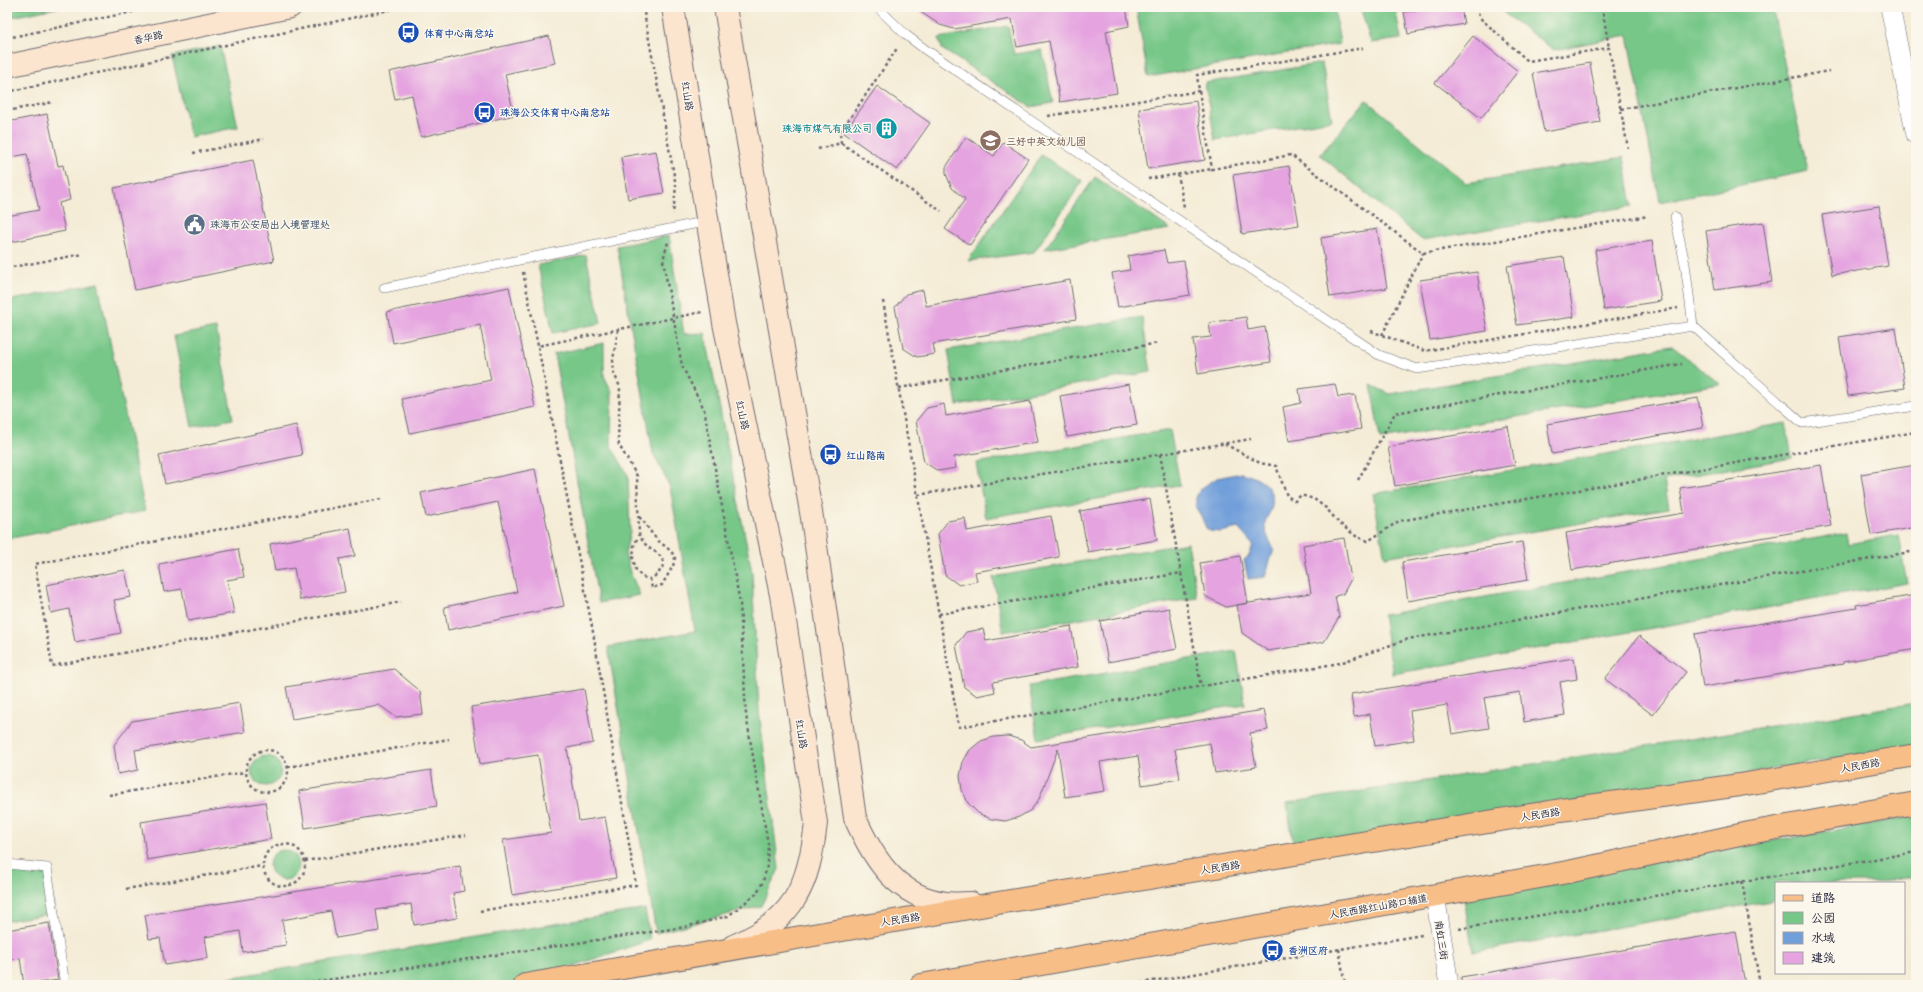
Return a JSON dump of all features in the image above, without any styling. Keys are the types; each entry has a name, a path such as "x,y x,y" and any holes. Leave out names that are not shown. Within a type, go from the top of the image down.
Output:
{"main road":[{"name":"香华路","path":"7,66 290,7"},
{"name":"红山路","path":"673,7 722,308 780,595 816,823 808,869 802,886 792,905 781,917 765,930 746,941 722,951"},
{"path":"726,7 812,518 855,818 867,845 879,863 892,878 908,889 924,897 946,903 998,902"},
{"name":"人民西路","path":"525,985 998,902 1561,810 1740,785 1916,755"},
{"name":"人民西路红山路口辅道","path":"1006,971 1568,872 1749,833 1916,803"},
{"path":"921,985 1006,971"},
{"path":"963,985 1006,971"}],"street":[{"path":"1890,7 1914,110 1916,135"},
{"name":"南虹三街","path":"1435,895 1449,985"}],"lane":[{"path":"877,7 906,35 926,50 1379,355 1416,369 1693,326"},
{"path":"1675,217 1685,264 1693,326 1802,423 1916,406"},
{"path":"384,288 708,221"},
{"path":"7,864 47,868 65,985"}],"path":[{"path":"7,38 156,7"},
{"path":"7,92 403,7"},
{"path":"293,985 684,927 728,916 756,894 763,882 768,866 768,844 746,715 740,603 704,409 682,366 672,318 664,260 672,229 676,186 643,7"},
{"path":"1478,7 1479,17 1528,61 1609,48"},
{"path":"1602,7 1628,148"},
{"path":"841,143 840,133 906,35"},
{"path":"1212,169 1197,75 1363,48"},
{"path":"1621,109 1829,70"},
{"path":"1028,119 1199,91"},
{"path":"7,111 54,102"},
{"path":"193,153 264,139"},
{"path":"818,149 841,143 941,211"},
{"path":"1148,179 1292,155 1423,253 1648,216"},
{"path":"1178,174 1184,212"},
{"path":"1382,335 1423,253"},
{"path":"7,268 83,254"},
{"path":"480,911 636,885 593,632 520,260"},
{"path":"883,301 959,727 1340,662 1408,639 1916,551"},
{"path":"1369,330 1425,351 1690,306"},
{"path":"538,346 722,308"},
{"path":"618,330 613,360 614,373 620,387 618,440 628,463 637,476 639,534 634,546 633,559 636,570 642,577 650,578 656,575 664,564 659,554 646,546 639,534"},
{"path":"899,388 1159,343"},
{"path":"1358,480 1395,413 1682,364"},
{"path":"1224,444 1260,463 1276,466 1287,496 1295,501 1301,495 1314,499 1326,508 1339,523 1357,537 1368,541 1399,521 1916,432"},
{"path":"918,495 1251,439"},
{"path":"1160,454 1201,686"},
{"path":"381,499 35,564 52,666 401,602"},
{"path":"638,517 647,526 655,538 668,549 675,558 673,566 662,585 652,588 650,578"},
{"path":"939,614 1181,573"},
{"path":"288,767 449,739"},
{"path":"267,749 281,754 288,767 288,774 282,787 269,792 255,789 250,785 245,772 246,765 254,754 267,749"},
{"path":"109,795 245,772"},
{"path":"305,861 466,835"},
{"path":"285,844 298,849 305,861 303,875 293,885 286,887 272,883 267,879 262,866 263,859 271,848 285,844"},
{"path":"1129,985 1916,852"},
{"path":"126,889 262,866"},
{"path":"1742,881 1760,985"},
{"path":"1339,949 1345,985"}],"green space":[{"path":"7,7 61,7 7,18"},
{"path":"1136,7 1334,7 1340,44 1148,77"},
{"path":"1360,7 1395,7 1401,39 1371,43"},
{"path":"1502,7 1772,7 1808,171 1660,202 1628,35 1554,50 1504,13"},
{"path":"1008,26 1014,54 1042,50 1053,103 1031,107 942,49 939,38"},
{"path":"220,46 238,127 190,137 172,56"},
{"path":"1322,63 1332,120 1215,140 1205,83"},
{"path":"1366,100 1466,183 1624,157 1632,206 1422,240 1320,155"},
{"path":"1041,155 1083,181 1034,252 968,261"},
{"path":"1095,177 1170,229 1045,249"},
{"path":"669,236 684,334 705,333 752,572 759,711 779,869 761,906 656,933 608,647 695,631 670,487 653,453 617,246"},
{"path":"586,255 601,323 553,333 538,265"},
{"path":"98,283 145,511 7,539 7,301"},
{"path":"1142,317 1151,372 957,405 948,350"},
{"path":"216,328 233,419 192,427 174,336"},
{"path":"604,343 604,376 612,392 611,446 628,475 630,532 625,554 630,572 640,595 599,603 554,354"},
{"path":"1672,346 1720,384 1380,439 1371,385 1390,394"},
{"path":"1786,423 1792,458 1664,480 1669,508 1385,557 1373,494"},
{"path":"1170,430 1180,485 986,518 976,463"},
{"path":"1846,533 1848,544 1898,535 1907,583 1393,674 1383,615"},
{"path":"1188,543 1197,598 1003,632 993,577"},
{"path":"1236,651 1245,704 1038,739 1029,686"},
{"path":"1916,703 1916,745 1294,849 1287,803"},
{"path":"266,756 277,760 281,771 277,782 266,786 255,782 251,771 255,760"},
{"path":"1916,816 1916,876 1880,882 1775,882 1775,900 1473,952 1463,894"},
{"path":"284,850 295,854 299,865 295,876 284,880 273,876 269,865 273,854"},
{"path":"7,866 47,868 55,913 7,921"},
{"path":"645,909 650,940 532,980 503,985 186,985"}],"water":[{"path":"1241,473 1254,477 1260,481 1269,489 1272,495 1271,509 1266,521 1265,529 1274,549 1265,577 1248,579 1244,560 1249,556 1253,545 1238,528 1221,532 1210,531 1206,528 1196,508 1196,498 1200,489 1217,478"}],"building":[{"path":"913,7 1126,7 1129,26 1106,31 1117,93 1060,102 1049,41 1017,47 1012,19 954,29 940,25"},
{"path":"1422,7 1461,7 1464,24 1408,34 1404,12 1422,9"},
{"path":"549,36 555,63 505,74 514,115 421,137 412,95 395,99 389,72"},
{"path":"1473,36 1518,71 1481,118 1435,83"},
{"path":"1590,63 1600,122 1544,132 1533,73"},
{"name":"珠海市煤气有限公司","path":"877,86 930,123 897,170 844,133"},
{"path":"1196,101 1205,160 1148,169 1139,109"},
{"path":"47,114 58,166 63,165 70,200 59,203 65,231 7,243 7,216 39,210 27,154 7,158 7,122"},
{"path":"966,137 994,156 1003,142 1028,159 970,245 945,229 965,199 952,188 946,174 946,167"},
{"path":"656,151 664,193 628,199 621,157"},
{"name":"珠海市公安局出入境管理处","path":"253,160 274,261 135,290 114,188"},
{"path":"1289,166 1299,225 1242,234 1233,175"},
{"path":"1879,206 1888,266 1832,275 1822,215"},
{"path":"1763,222 1772,282 1715,290 1706,231"},
{"path":"1377,229 1387,288 1330,297 1321,238"},
{"path":"1652,241 1661,301 1604,310 1595,250"},
{"path":"1164,250 1167,263 1184,261 1190,295 1118,307 1112,273 1130,270 1128,256"},
{"path":"1564,257 1574,317 1517,325 1507,266"},
{"path":"1477,272 1487,331 1430,340 1420,280"},
{"path":"1070,280 1076,319 933,344 935,354 917,357 903,348 895,307 906,294 923,290 926,306"},
{"path":"509,287 535,407 410,433 402,399 491,380 480,325 393,343 387,312"},
{"path":"1246,317 1248,330 1265,327 1271,362 1198,374 1193,339 1211,337 1209,323"},
{"path":"1896,328 1905,388 1848,396 1839,337"},
{"path":"1129,384 1137,425 1067,437 1060,396"},
{"path":"1335,384 1338,397 1355,395 1361,429 1289,441 1283,407 1301,403 1299,389"},
{"path":"1698,398 1703,428 1552,454 1547,424"},
{"path":"1030,401 1038,442 954,457 956,468 938,471 924,462 916,421 927,408 944,404 946,416"},
{"path":"296,425 302,455 165,484 159,455"},
{"path":"1508,426 1515,465 1395,486 1388,447"},
{"path":"1821,465 1831,526 1572,570 1566,533 1684,513 1680,488"},
{"path":"1916,465 1916,527 1871,535 1861,474"},
{"path":"535,469 564,606 448,630 444,607 517,592 498,502 426,517 421,493"},
{"path":"1150,499 1157,540 1088,552 1080,511"},
{"path":"1051,516 1059,557 975,572 977,581 959,585 945,575 938,534 948,521 965,518 967,531"},
{"path":"350,528 355,556 339,559 345,592 300,600 294,568 275,571 270,544"},
{"path":"1344,538 1351,579 1343,594 1335,596 1339,617 1324,642 1268,651 1242,633 1237,605 1311,593 1303,545"},
{"path":"1522,542 1528,580 1408,601 1402,562"},
{"path":"238,549 244,577 227,580 234,613 188,621 182,589 164,592 159,564"},
{"path":"1240,556 1248,603 1226,607 1205,596 1200,563"},
{"path":"125,570 131,597 114,600 121,633 75,642 69,609 51,613 46,585"},
{"path":"1916,595 1916,649 1843,662 1843,664 1703,687 1695,634 1857,608 1856,605"},
{"path":"1169,608 1177,649 1108,662 1100,621"},
{"path":"1071,626 1078,667 993,682 995,692 977,696 964,687 956,645 966,632 983,629 986,641"},
{"path":"1639,636 1686,672 1653,715 1605,679"},
{"path":"1574,658 1577,679 1560,682 1565,715 1524,722 1520,692 1484,698 1489,728 1452,734 1447,705 1410,711 1414,740 1375,746 1370,714 1354,717 1351,694"},
{"path":"394,669 420,691 423,714 396,717 379,705 292,719 286,687"},
{"path":"584,689 593,743 567,748 579,821 605,817 616,878 512,895 503,840 551,833 538,755 480,764 471,707"},
{"path":"240,703 245,732 135,750 138,770 118,774 114,745 132,721"},
{"path":"1264,710 1268,730 1250,733 1256,767 1215,773 1210,743 1175,749 1180,779 1142,785 1138,756 1100,762 1105,791 1065,797 1058,749 1039,799 1031,810 1019,817 1005,821 991,819 978,813 968,803 962,790 960,776 963,762 970,750 981,741 994,737 1008,736 1021,740 1031,747"},
{"path":"431,770 437,806 305,828 299,791"},
{"path":"265,802 271,839 147,860 141,822"},
{"path":"460,866 464,891 453,893 457,918 414,925 411,904 376,910 379,931 336,938 331,911 282,920 286,945 243,952 240,931 205,937 208,958 165,965 160,938 149,939 145,915"},
{"path":"49,923 58,980 24,985 20,958 7,960 7,930"},
{"path":"1736,931 1745,985 1461,985 1461,977"}],"place":[{"name":"体育中心南总站","path":"408,33"},
{"name":"珠海公交体育中心南总站","path":"484,112"},
{"name":"珠海市煤气有限公司","path":"887,128"},
{"name":"三好中英文幼儿园","path":"991,141"},
{"name":"珠海市公安局出入境管理处","path":"194,224"},
{"name":"红山路南","path":"831,455"},
{"name":"香洲区府","path":"1273,950"}]}
